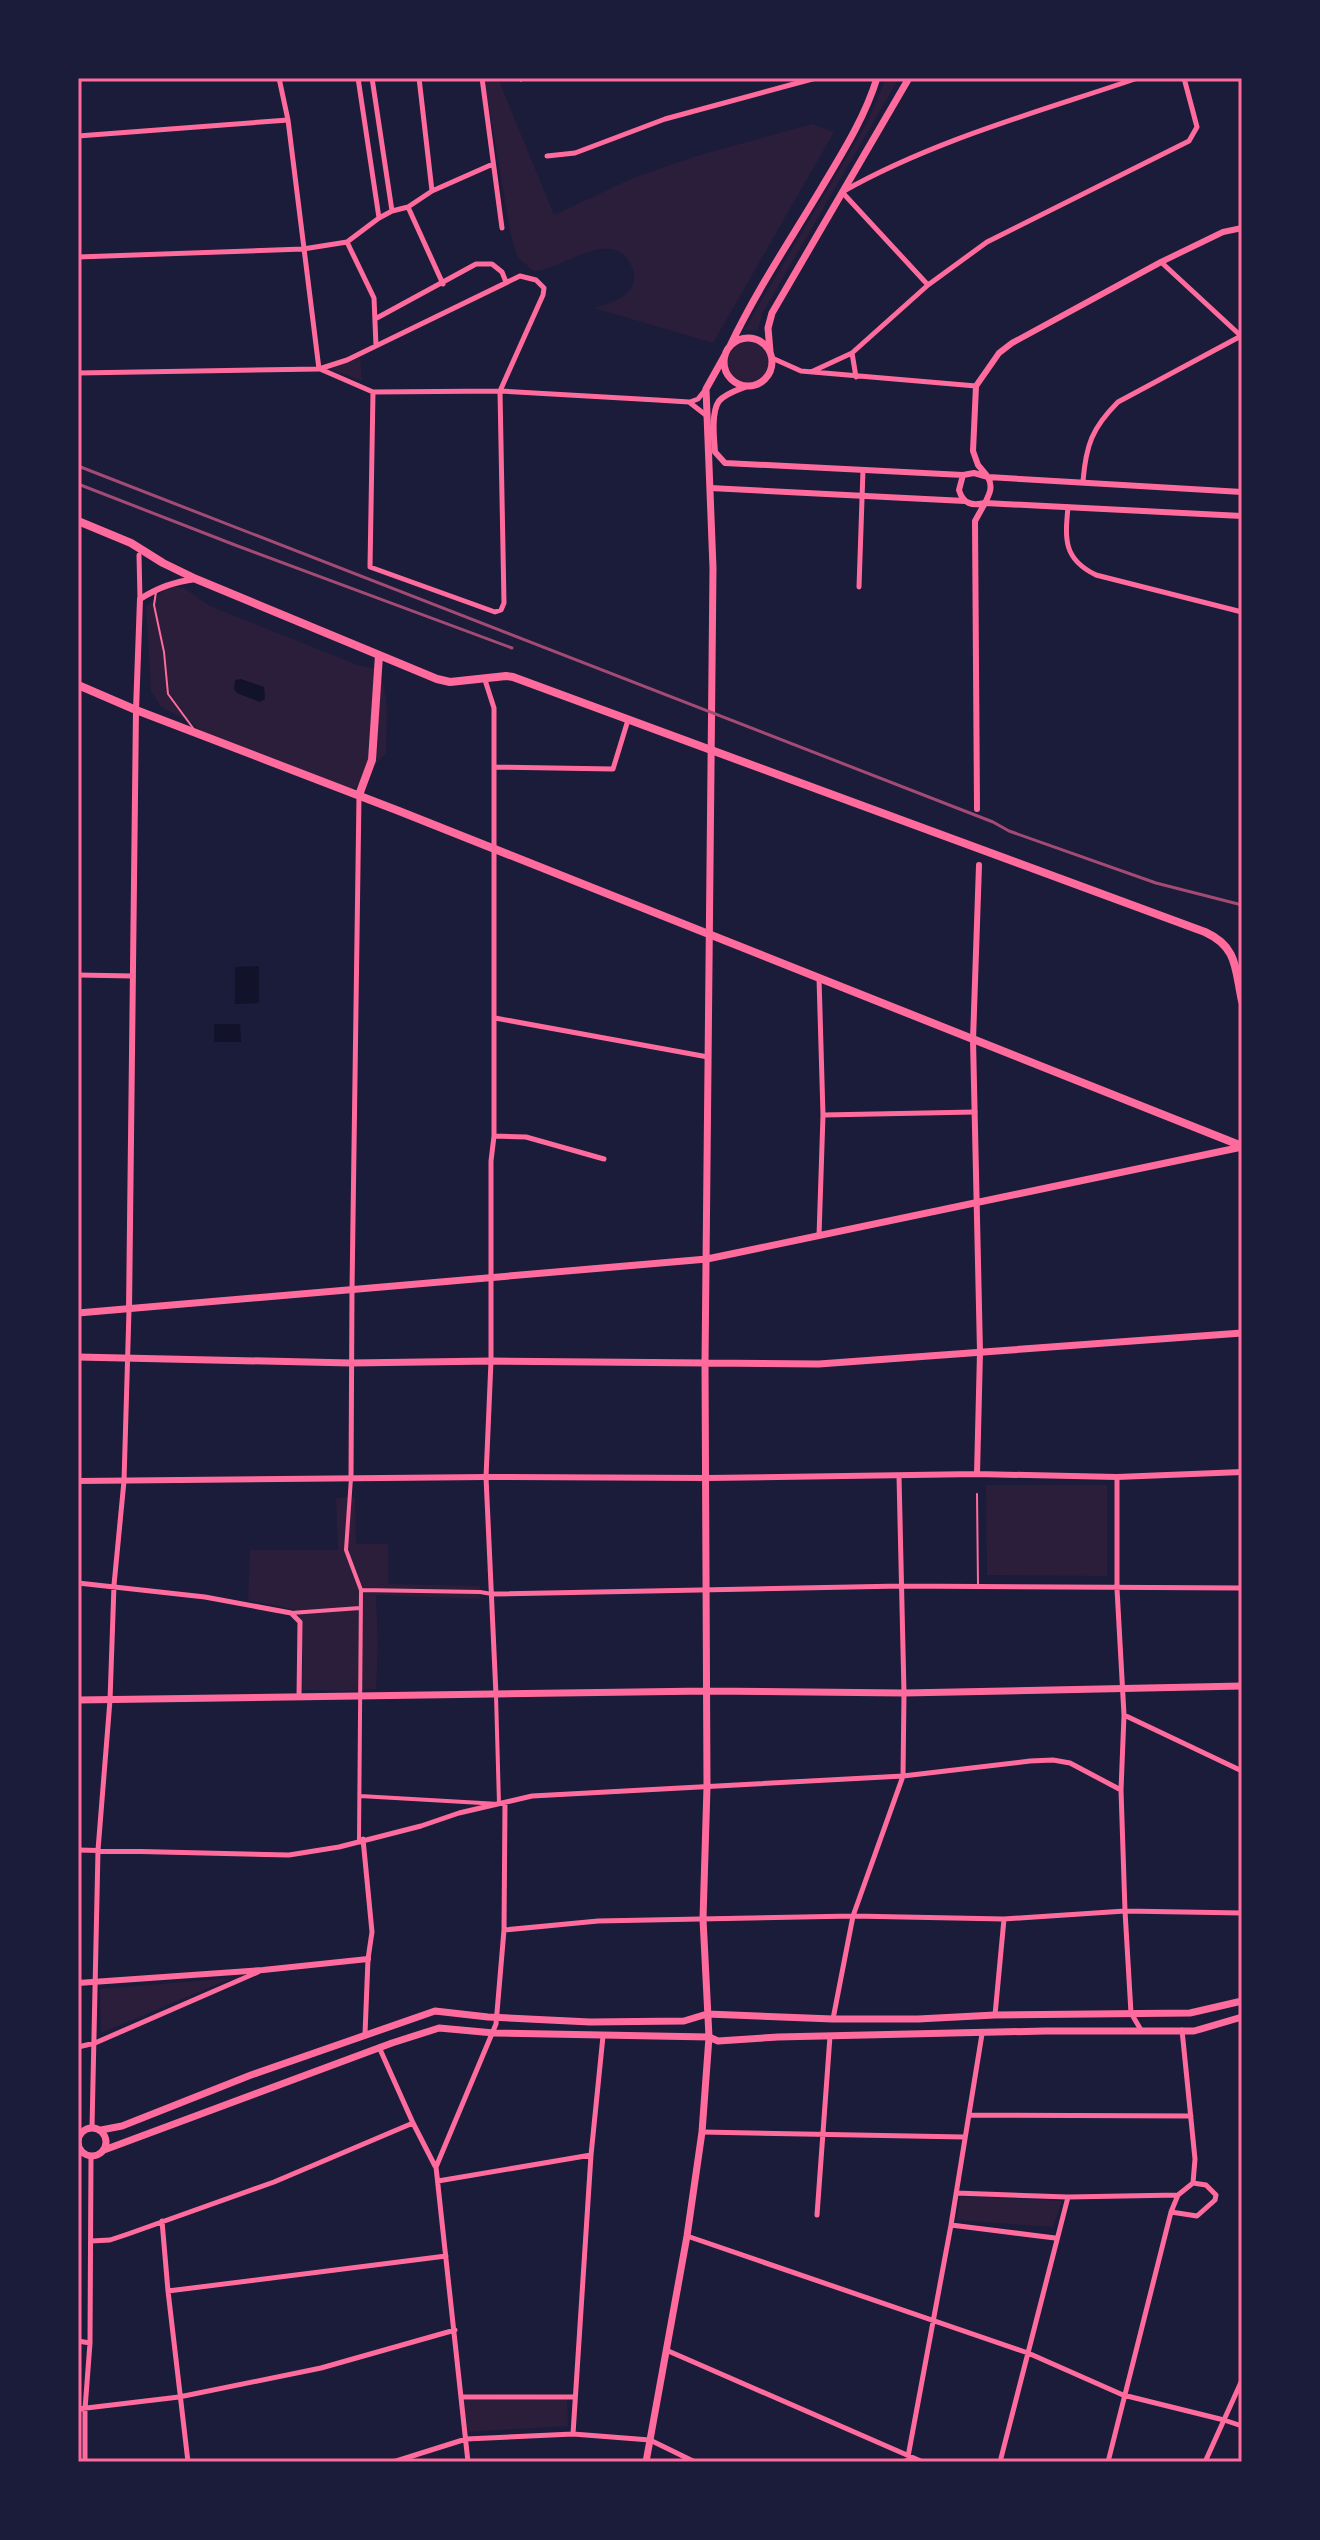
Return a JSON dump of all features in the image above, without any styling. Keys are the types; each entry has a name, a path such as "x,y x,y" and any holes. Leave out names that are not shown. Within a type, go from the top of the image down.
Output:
{"main road":[{"path":"646,2462 687,2236 702,2132 709,2037 703,1919 707,1787 705,1364 713,568 706,389 755,298 839,160 871,97 877,78"},
{"path":"725,355 729,376 747,386 766,378 770,372 768,328 772,313 909,78"},
{"path":"730,346 743,338 751,338 765,344 771,355"},
{"path":"78,521 131,543 140,552 196,579 450,682 513,677 1205,932 1223,942 1232,955 1242,1001"},
{"path":"359,795 372,760 379,655"},
{"path":"78,685 1242,1146"},
{"path":"78,1313 707,1259 1242,1146"},
{"path":"78,1357 351,1363 819,1364 1242,1333"},
{"path":"78,1700 706,1691 904,1693 1242,1686"},
{"path":"1242,2001 1190,2013 918,2019 707,2014 684,2021 590,2022 435,2011 301,2057 122,2126 80,2131 78,2140 80,2152 91,2156 379,2047 439,2028 494,2033 709,2037 718,2041 1059,2031 1194,2031 1242,2017"},
{"path":"1172,2013 1178,2031"},
{"path":"1059,2031 1060,2014"},
{"path":"301,2057 307,2075"},
{"path":"101,2130 107,2139 104,2150"}],"street":[{"path":"279,78 288,120 319,369"},
{"path":"358,78 379,218"},
{"path":"372,78 392,211"},
{"path":"419,78 432,191"},
{"path":"482,78 502,228"},
{"path":"547,156 575,153 665,119 816,78"},
{"path":"928,285 842,192 880,171 965,136 1138,78"},
{"path":"811,372 852,353 928,285 987,242 1185,144 1197,127 1184,78"},
{"path":"78,136 288,120"},
{"path":"78,257 303,249 347,242 392,211 408,207 432,191 493,164"},
{"path":"408,207 443,284"},
{"path":"977,809 975,521 991,488 973,451 976,386 999,353 1012,343 1161,262 1223,232 1242,228"},
{"path":"347,242 374,298 376,346"},
{"path":"375,319 476,264 484,262 497,267 506,282"},
{"path":"1083,481 1092,434 1118,402 1241,336 1161,262"},
{"path":"78,373 319,369 347,360 520,276 536,280 544,288 543,295 500,391 504,603 501,610 495,612 370,567 373,392"},
{"path":"852,353 856,377"},
{"path":"771,355 793,369 811,372 976,386"},
{"path":"319,369 373,392 500,391 689,402 698,399 706,389"},
{"path":"747,386 729,393 716,408 715,452 725,463 963,475 974,473 988,477 1242,492"},
{"path":"689,402 709,417"},
{"path":"859,587 863,470"},
{"path":"963,475 959,490 965,501"},
{"path":"710,488 1242,516"},
{"path":"1068,506 1065,539 1068,549 1084,569 1096,575 1242,612"},
{"path":"92,2128 98,1850 110,1700 114,1585 124,1481 140,552"},
{"path":"140,599 156,588 196,579"},
{"path":"436,2167 479,2058 494,2033 504,1930 502,1804 486,1477 491,1361 495,1018 494,708 485,680"},
{"path":"494,767 613,769 628,720"},
{"path":"359,795 351,1478 346,1550 361,1590 361,1840 372,1932 365,2034"},
{"path":"977,1474 980,1352 973,1040 979,865"},
{"path":"78,975 133,976"},
{"path":"819,977 823,1115 819,1236"},
{"path":"495,1018 709,1057"},
{"path":"823,1115 975,1112"},
{"path":"494,1136 526,1137 604,1159"},
{"path":"78,1481 977,1474 1117,1477 1242,1472"},
{"path":"833,2019 853,1916 903,1776 899,1476"},
{"path":"1117,1477 1117,1589 1124,1715 1121,1790 1125,1911 1131,2013 1141,2030"},
{"path":"78,1583 205,1597 291,1613 360,1608"},
{"path":"361,1590 492,1594 901,1586 1242,1588"},
{"path":"291,1613 300,1622 299,1697"},
{"path":"1124,1715 1242,1771"},
{"path":"78,1850 289,1855 315,1852 532,1796 903,1776 1053,1760 1070,1763 1121,1790"},
{"path":"360,1796 502,1804"},
{"path":"504,1930 598,1921 853,1916 1004,1919 1125,1911 1242,1913"},
{"path":"995,2015 1004,1919"},
{"path":"78,1983 368,1959"},
{"path":"78,2047 95,2043 263,1970"},
{"path":"1108,2462 1171,2212 1178,2195 1193,2183 1195,2159 1191,2116 1178,2031"},
{"path":"908,2459 982,2034"},
{"path":"573,2434 591,2155 603,2036"},
{"path":"817,2215 830,2036"},
{"path":"379,2047 436,2167 468,2462"},
{"path":"970,2115 1191,2116"},
{"path":"91,2241 110,2240 274,2182 413,2123"},
{"path":"702,2132 964,2137"},
{"path":"438,2181 591,2155"},
{"path":"85,2462 82,2409 90,2343 91,2156"},
{"path":"1171,2212 1197,2216 1215,2200 1216,2195 1206,2185 1193,2183"},
{"path":"956,2193 1068,2197 1178,2195"},
{"path":"1000,2462 1055,2238 1068,2197"},
{"path":"162,2221 188,2462"},
{"path":"951,2225 1055,2238"},
{"path":"687,2236 1028,2353 1123,2395 1242,2426"},
{"path":"168,2291 446,2256"},
{"path":"82,2409 179,2397 321,2368 455,2330"},
{"path":"78,2341 90,2343"},
{"path":"666,2350 908,2459 923,2462"},
{"path":"1205,2462 1242,2380"},
{"path":"462,2397 573,2397"},
{"path":"393,2462 466,2439 573,2434 650,2440 695,2462"}],"lane":[{"path":"156,588 154,605 164,652 165,684 172,702 196,732"},
{"path":"977,1494 978,1587"}],"shaded area":[{"path":"484,78 498,78 554,215 633,178 696,156 812,124 834,132 713,343 594,308 623,296 632,285 633,270 623,254 613,250 591,251 534,271 518,258 511,236"},
{"path":"886,78 899,78 762,314 758,331 744,330 868,121"},
{"path":"748,341 763,347 769,362 763,377 748,383 733,377 727,362 733,347"},
{"path":"360,356 362,381 326,368"},
{"path":"172,586 184,588 210,606 358,665 377,669 386,699 386,753 355,788 348,790 198,729 191,722 161,707 151,691 146,607"},
{"path":"235,680 264,687 265,699 260,702 237,693"},
{"path":"259,966 259,1003 235,1004 235,967"},
{"path":"214,1024 240,1024 241,1042 214,1042"},
{"path":"986,1485 1107,1485 1107,1576 987,1575"},
{"path":"355,1497 356,1544 388,1544 388,1584 480,1586 480,1599 376,1595 376,1689 302,1690 303,1655 296,1610 248,1600 250,1550 338,1550 336,1498"},
{"path":"232,1978 101,2033 100,1989"},
{"path":"960,2196 1062,2201 1053,2227 957,2220"},
{"path":"567,2399 568,2426 468,2432 463,2400"}],"railway":[{"path":"78,466 993,822 1009,831 1156,883 1242,905"},
{"path":"78,484 512,648"}]}
